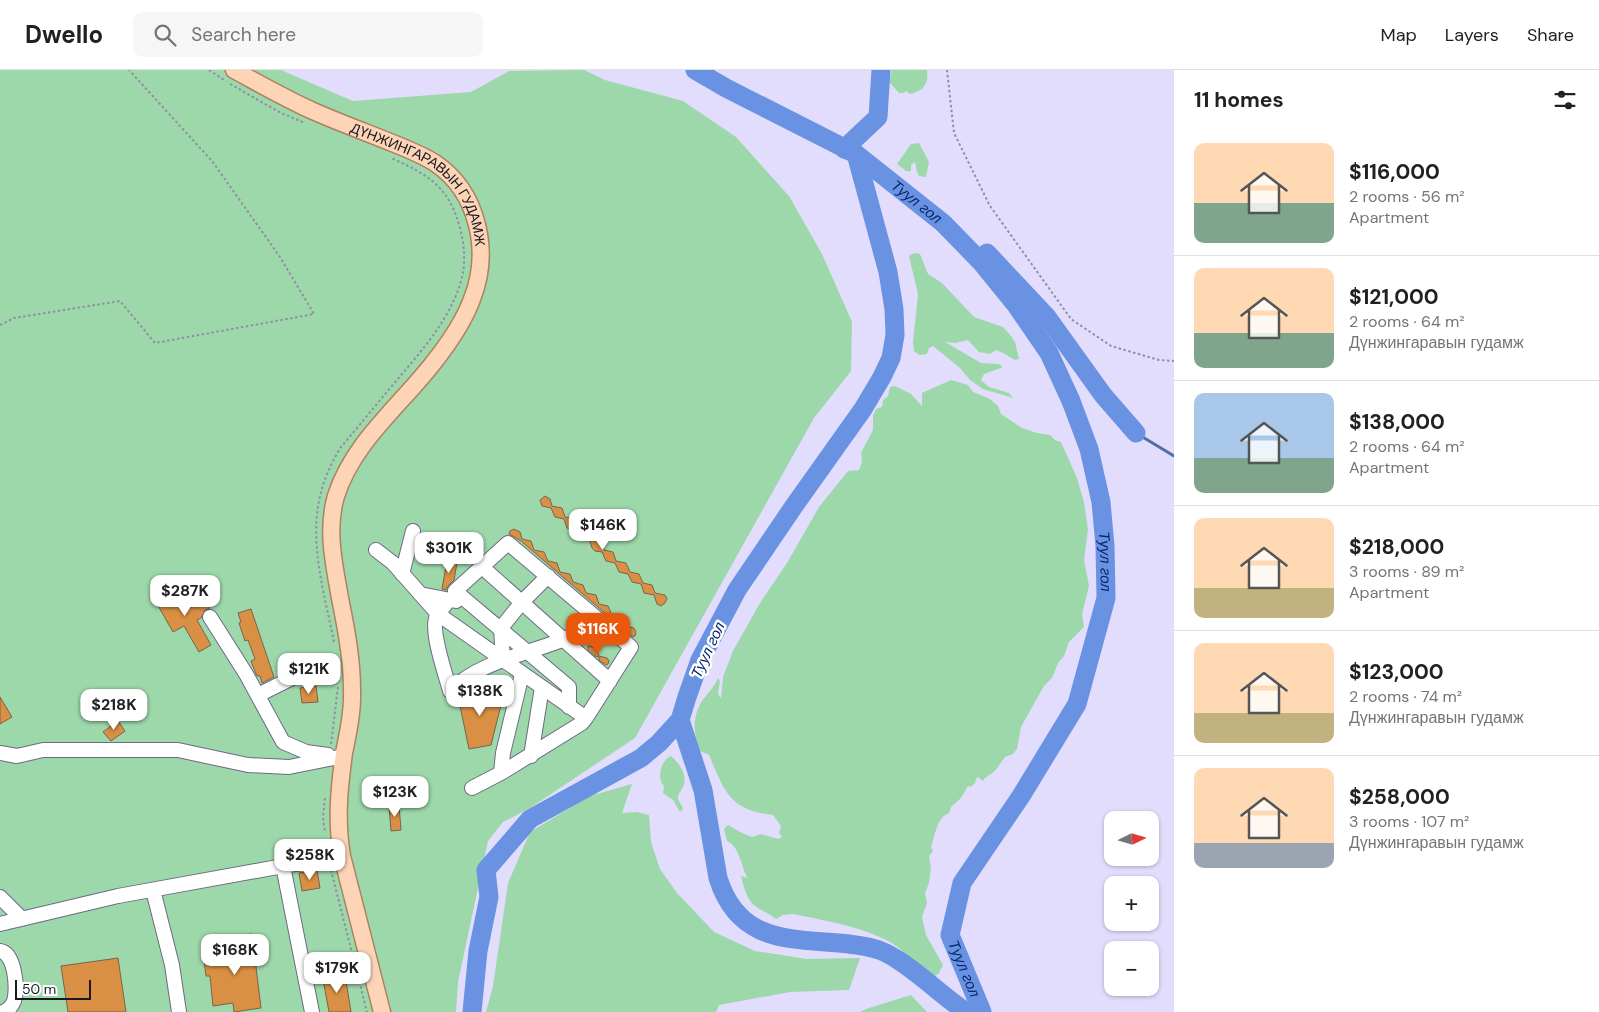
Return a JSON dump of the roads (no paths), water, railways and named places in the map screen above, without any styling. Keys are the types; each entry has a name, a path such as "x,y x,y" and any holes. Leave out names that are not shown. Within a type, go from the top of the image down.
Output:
{"main road":[{"name":"ДҮНЖИНГАРАВЫН ГУДАМЖ","path":"234,70 312,110 409,150 434,163 454,178 467,197 477,220 480,244 478,280 464,317 450,341 433,363 381,422 357,454 346,472 336,496 332,521 331,546 350,656 352,691 350,721 338,800 337,830 382,1012"}],"street":[{"path":"402,574 413,531"},
{"path":"472,788 527,758 582,723 631,647 508,543 481,566 452,595 435,618 434,630 450,691 461,680 503,660 564,639 600,622"},
{"path":"376,550 393,563 438,614 586,718"},
{"path":"481,566 610,681"},
{"path":"503,660 501,628 522,602 548,576"},
{"path":"420,594 452,595 501,628 569,687 569,707"},
{"path":"210,617 258,695 284,742 306,752 344,756"},
{"path":"501,773 500,752 522,674"},
{"path":"258,695 292,678"},
{"path":"527,758 542,687"},
{"path":"0,753 18,756 43,750 178,750 248,765 288,767 344,756"},
{"path":"500,752 527,758"},
{"path":"0,924 153,890 342,856"},
{"path":"283,866 312,1012"},
{"path":"153,890 172,965 179,1012"},
{"path":"0,897 22,918"},
{"path":"0,952 4,952 11,958 14,987 14,1000 8,1010 3,1012"}],"waterway":[{"name":"Туул гол","path":"695,70 726,88 856,154 943,223 981,262 1016,305 1049,353 1071,401 1089,449 1101,502 1105,546 1106,598 1077,704 1021,796 962,883 950,935 982,1012"},
{"name":"Туул гол","path":"853,152 844,149 878,117 881,70"},
{"name":"Туул гол","path":"856,154 888,272 894,309 895,335 891,358 863,409 737,590 700,660 680,720 703,790 718,878 727,900 739,916 754,927 770,934 807,941 859,945 882,951 907,966 966,1012"},
{"path":"987,253 1047,317 1103,395 1136,433"},
{"path":"1136,433 1174,456"},
{"name":"Туул гол","path":"472,1012 478,951 489,897 486,870 530,819 641,758 659,743 680,720"}]}
